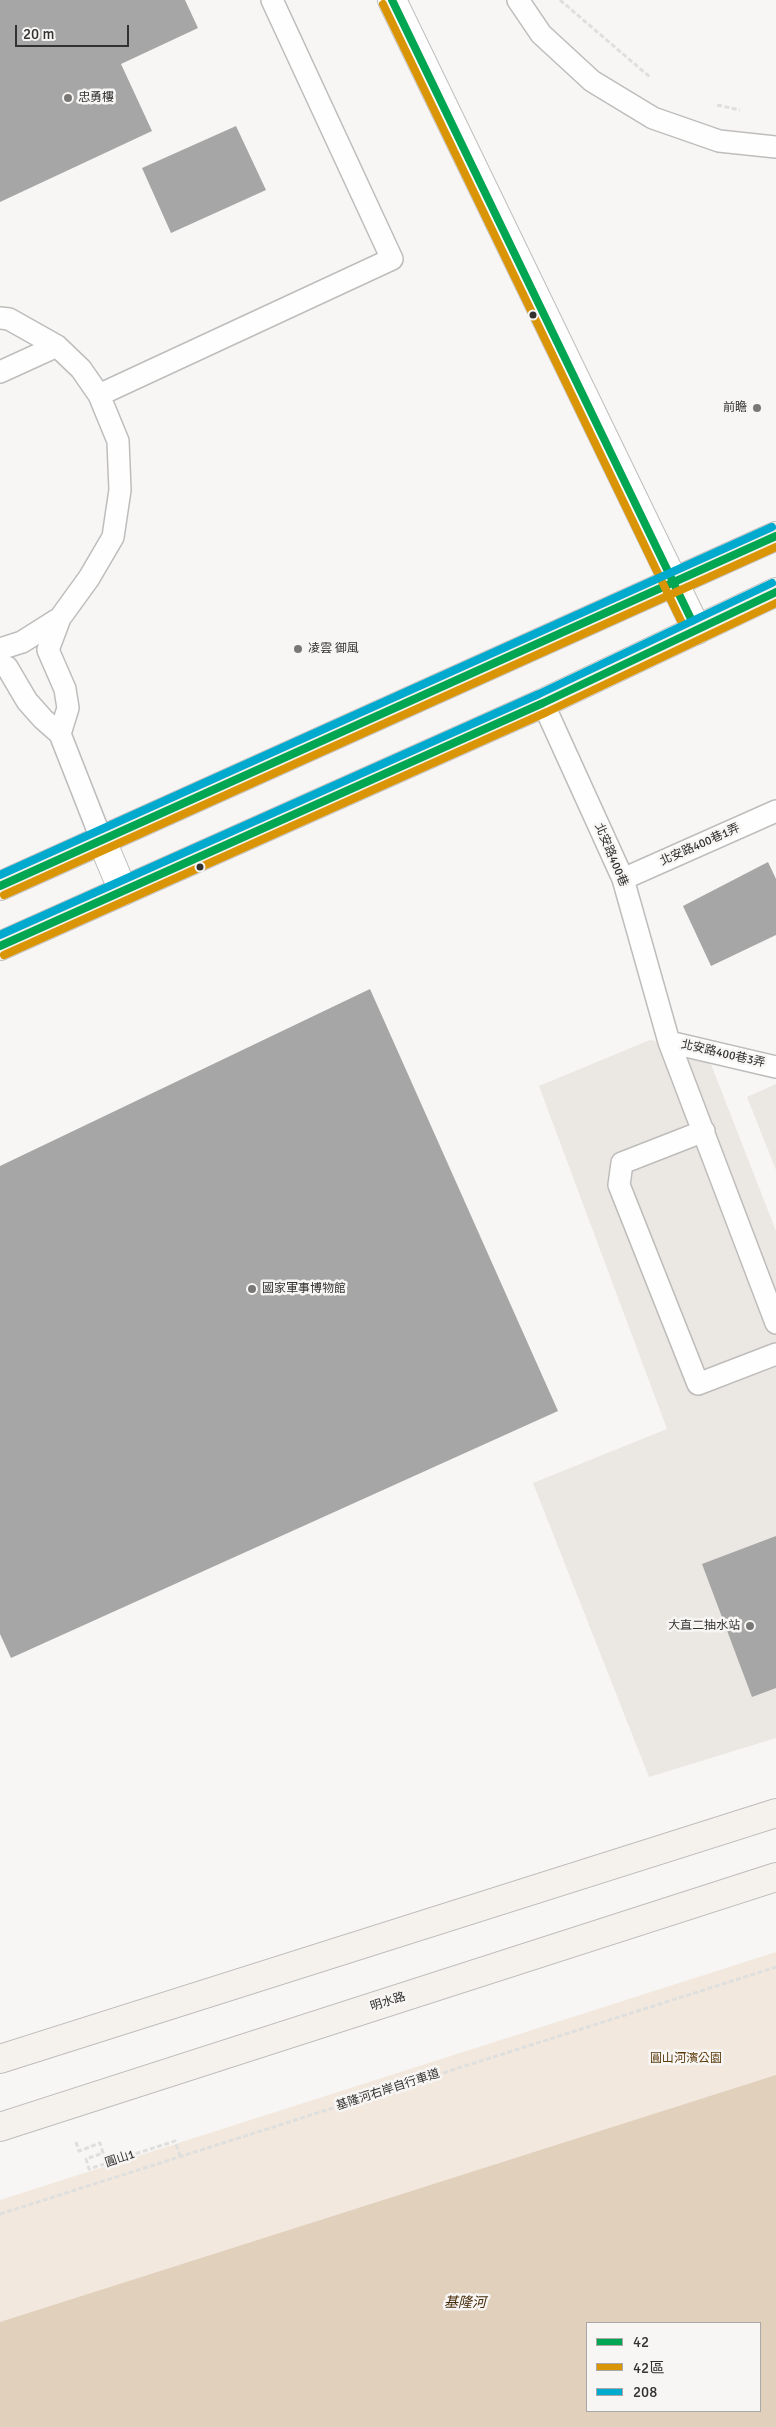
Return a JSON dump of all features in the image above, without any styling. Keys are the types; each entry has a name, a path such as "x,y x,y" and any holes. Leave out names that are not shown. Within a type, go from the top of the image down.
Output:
{"main road":[{"path":"0,886 776,536"},
{"path":"0,946 542,703 776,592"},
{"path":"0,2059 776,1813"},
{"name":"明水路","path":"0,2127 776,1877"}],"street":[{"path":"392,0 696,630"},
{"path":"102,841 123,891"}],"lane":[{"path":"99,395 392,259 272,0"},
{"path":"518,0 541,34 592,81 653,118 719,141 776,147"},
{"path":"0,318 9,320 57,346 81,369 99,395 118,441 120,490 113,536 89,578 60,618 48,650 65,689 68,708 60,734"},
{"path":"0,372 57,346"},
{"path":"0,649 22,642 60,618"},
{"path":"0,665 7,667 27,701 60,734 102,841"},
{"name":"北安路400巷","path":"542,703 624,879 669,1042 776,1322"},
{"name":"北安路400巷1弄","path":"624,879 776,811"},
{"name":"北安路400巷3弄","path":"669,1042 776,1067"},
{"path":"704,1131 622,1163 619,1185 698,1384 776,1354"}],"path":[{"path":"560,0 657,83"},
{"path":"710,104 748,112"},
{"name":"基隆河右岸自行車道","path":"0,2214 776,1967"},
{"name":"圓山1","path":"76,2142 79,2151 100,2143 103,2153 86,2159 89,2169 176,2141 180,2156"}],"shaded area":[{"name":"大直二抽水站","path":"650,1040 705,1049 776,1231 776,1738 649,1777 533,1483 667,1429 539,1086"},
{"path":"776,1084 776,1170 747,1097"}],"green space":[{"name":"圓山河濱公園","path":"776,1952 776,2109 0,2356 0,2200"}],"water":[{"name":"基隆河","path":"776,2075 776,2427 0,2427 0,2322"}],"building":[{"name":"忠勇樓","path":"0,0 185,0 198,28 121,64 152,131 0,202"},
{"path":"236,126 266,190 171,233 142,168"},
{"path":"768,862 776,879 776,935 711,966 683,906"},
{"name":"國家軍事博物館","path":"370,989 558,1411 11,1658 0,1634 0,1166"},
{"name":"大直二抽水站","path":"776,1536 776,1688 752,1697 702,1564"}],"transit line":[{"name":"42","path":"392,0 692,621"},
{"name":"42區","path":"383,4 683,625"},
{"name":"208","path":"0,875 772,527"},
{"name":"42","path":"0,886 776,536"},
{"name":"42區","path":"4,895 776,547"},
{"name":"208","path":"0,935 539,694 772,583"},
{"name":"42","path":"0,946 543,703 776,592"},
{"name":"42區","path":"4,955 547,712 776,603"}],"place":[{"name":"忠勇樓","path":"68,98"},
{"name":"前瞻","path":"757,408"},
{"name":"凌雲 御風","path":"298,649"},
{"name":"國家軍事博物館","path":"252,1289"},
{"name":"大直二抽水站","path":"750,1626"}]}
